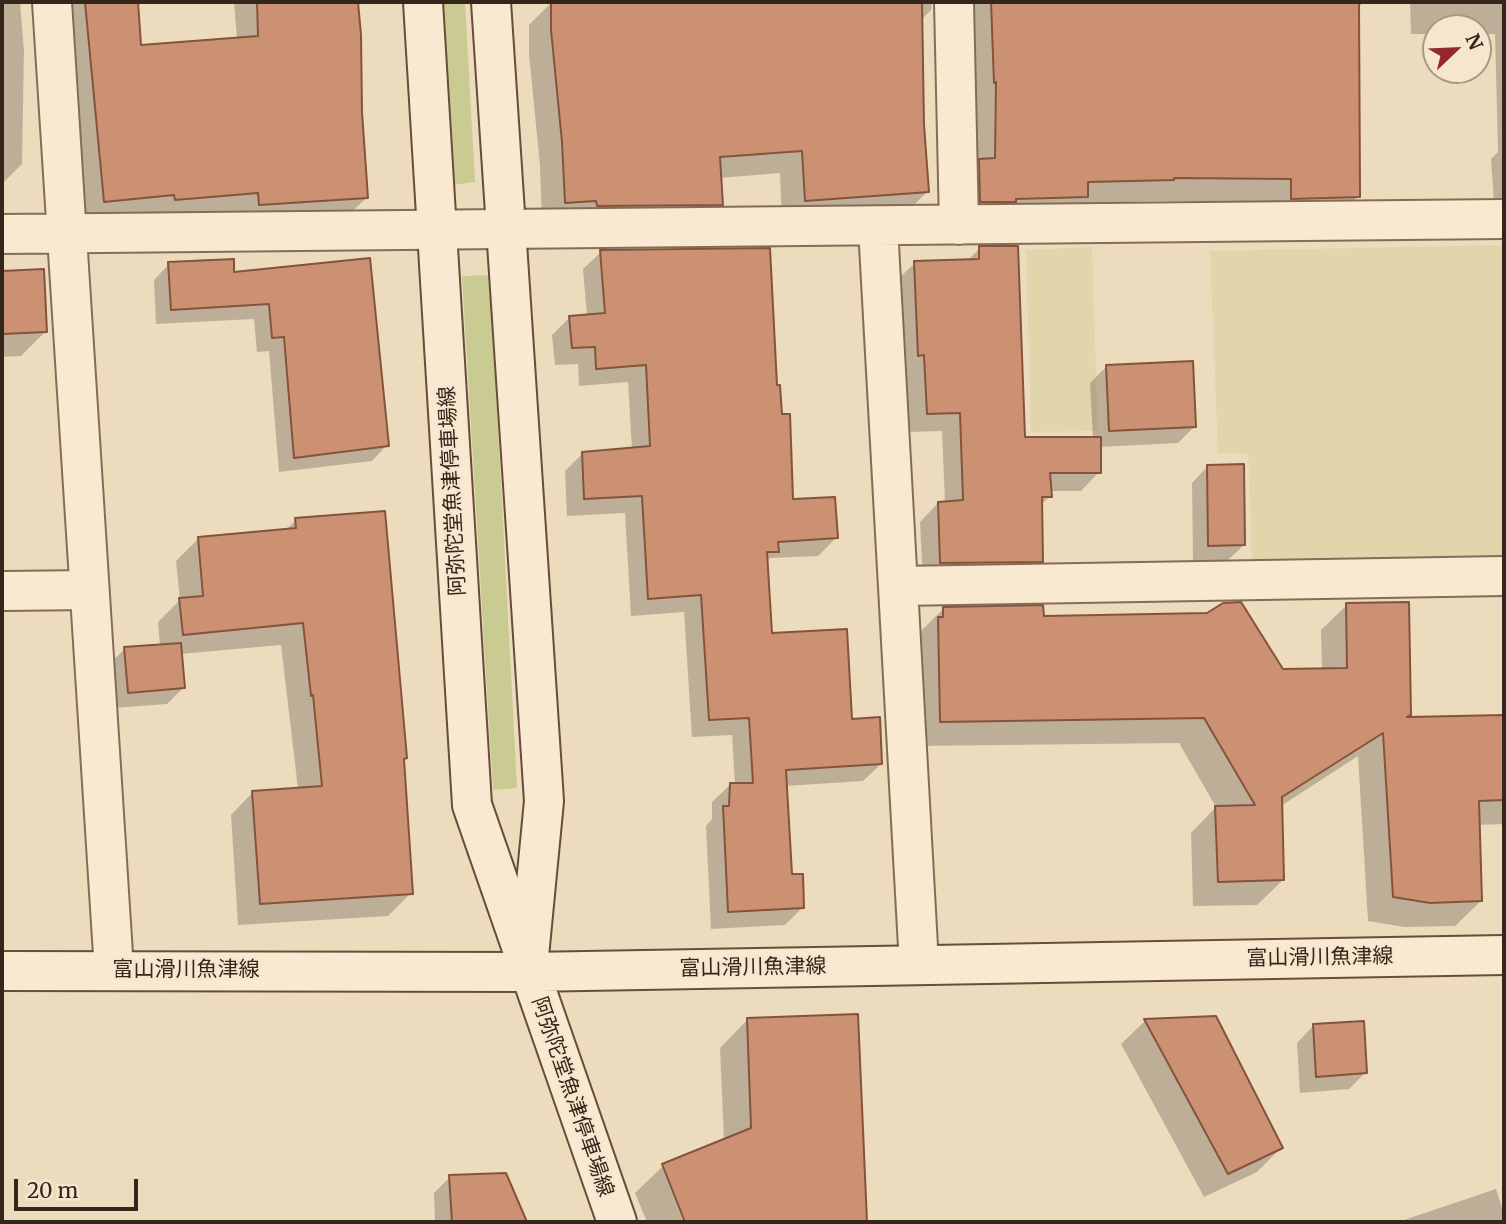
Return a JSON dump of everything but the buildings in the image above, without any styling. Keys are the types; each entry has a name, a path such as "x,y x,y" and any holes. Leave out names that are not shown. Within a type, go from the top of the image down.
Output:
{"street":[{"path":"52,2 114,970"},
{"name":"阿弥陀堂魚津停車場線","path":"423,2 472,804 528,972 617,1222"},
{"name":"阿弥陀堂魚津停車場線","path":"491,2 544,801 528,972"},
{"path":"954,2 959,225"},
{"path":"2,234 1504,219"},
{"path":"878,227 919,965"},
{"path":"898,586 1504,576"},
{"path":"2,591 89,590"},
{"name":"富山滑川魚津線","path":"2,971 528,972 1504,955"}],"shaded area":[{"path":"1504,245 1504,559 1252,562 1248,454 1218,453 1210,251"},
{"path":"1092,247 1098,431 1031,432 1026,250"}],"green space":[{"path":"442,2 465,2 475,182 453,185"},
{"path":"490,275 517,788 493,790 462,276"}]}
